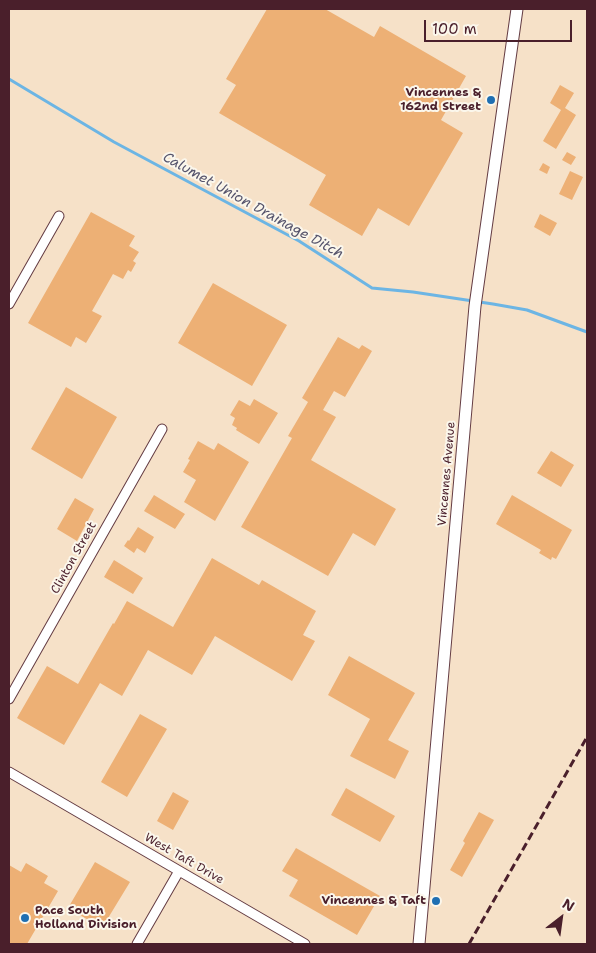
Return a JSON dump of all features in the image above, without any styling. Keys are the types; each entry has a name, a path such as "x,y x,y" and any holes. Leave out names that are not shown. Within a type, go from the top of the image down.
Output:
{"street":[{"name":"Vincennes Avenue","path":"418,944 477,293 517,9"},
{"path":"9,304 59,216"},
{"name":"Clinton Street","path":"9,699 162,429"},
{"name":"West Taft Drive","path":"9,772 305,944"},
{"path":"137,944 179,871"}],"building":[{"path":"267,9 325,9 374,37 380,26 466,76 441,120 463,133 409,226 378,208 362,236 309,205 326,175 219,113 236,85 226,79"},
{"path":"560,85 574,93 565,108 576,115 556,149 543,141 561,110 550,103"},
{"path":"567,152 576,157 571,165 562,160"},
{"path":"543,163 550,167 547,174 539,170"},
{"path":"570,171 583,177 572,200 559,194"},
{"path":"91,212 135,236 129,246 139,252 133,261 136,263 131,272 128,270 123,279 113,274 92,311 102,316 86,343 76,337 71,347 28,323"},
{"path":"540,214 557,223 550,236 534,227"},
{"path":"213,283 287,325 252,386 178,343"},
{"path":"338,337 359,349 362,345 372,351 345,397 334,391 323,410 336,417 311,460 396,509 375,546 353,533 328,576 241,527 292,438 288,436 308,402 302,398"},
{"path":"66,387 117,417 82,479 31,449"},
{"path":"254,399 278,413 259,444 236,430 237,428 232,425 235,418 230,415 239,400 250,406"},
{"path":"198,441 214,450 218,443 249,462 215,521 184,502 196,480 183,472"},
{"path":"551,451 574,465 561,487 537,473"},
{"path":"154,495 185,514 175,529 144,511"},
{"path":"512,495 572,530 556,559 552,557 551,560 539,553 541,550 496,524"},
{"path":"75,498 94,509 77,541 57,529"},
{"path":"138,527 154,537 145,553 137,548 134,553 124,546"},
{"path":"212,558 259,585 262,580 316,611 303,635 315,641 292,681 215,636 192,675 148,650 122,696 100,683 64,745 17,718 47,666 78,684 127,601 173,627"},
{"path":"114,560 143,578 133,594 104,577"},
{"path":"349,656 415,693 388,740 409,751 395,779 350,756 370,719 328,695"},
{"path":"140,714 167,729 127,797 101,782"},
{"path":"346,788 395,816 380,842 331,815"},
{"path":"173,792 189,801 173,830 157,821"},
{"path":"479,812 494,820 462,877 450,870"},
{"path":"296,848 380,896 357,935 289,896 298,880 282,871"},
{"path":"95,862 130,882 102,928 68,908"},
{"name":"Pace South Holland Division","path":"26,863 48,876 44,883 58,891 27,944 9,944 9,865 21,872"}],"waterway":[{"name":"Calumet Union Drainage Ditch","path":"9,79 114,142 299,241 372,288 413,292 527,310 587,332"}],"railway":[{"path":"469,944 587,737"}],"place":[{"name":"Vincennes & 162nd Street","path":"491,100"},
{"name":"Vincennes & Taft","path":"436,901"},
{"name":"Pace South Holland Division","path":"25,918"}]}
